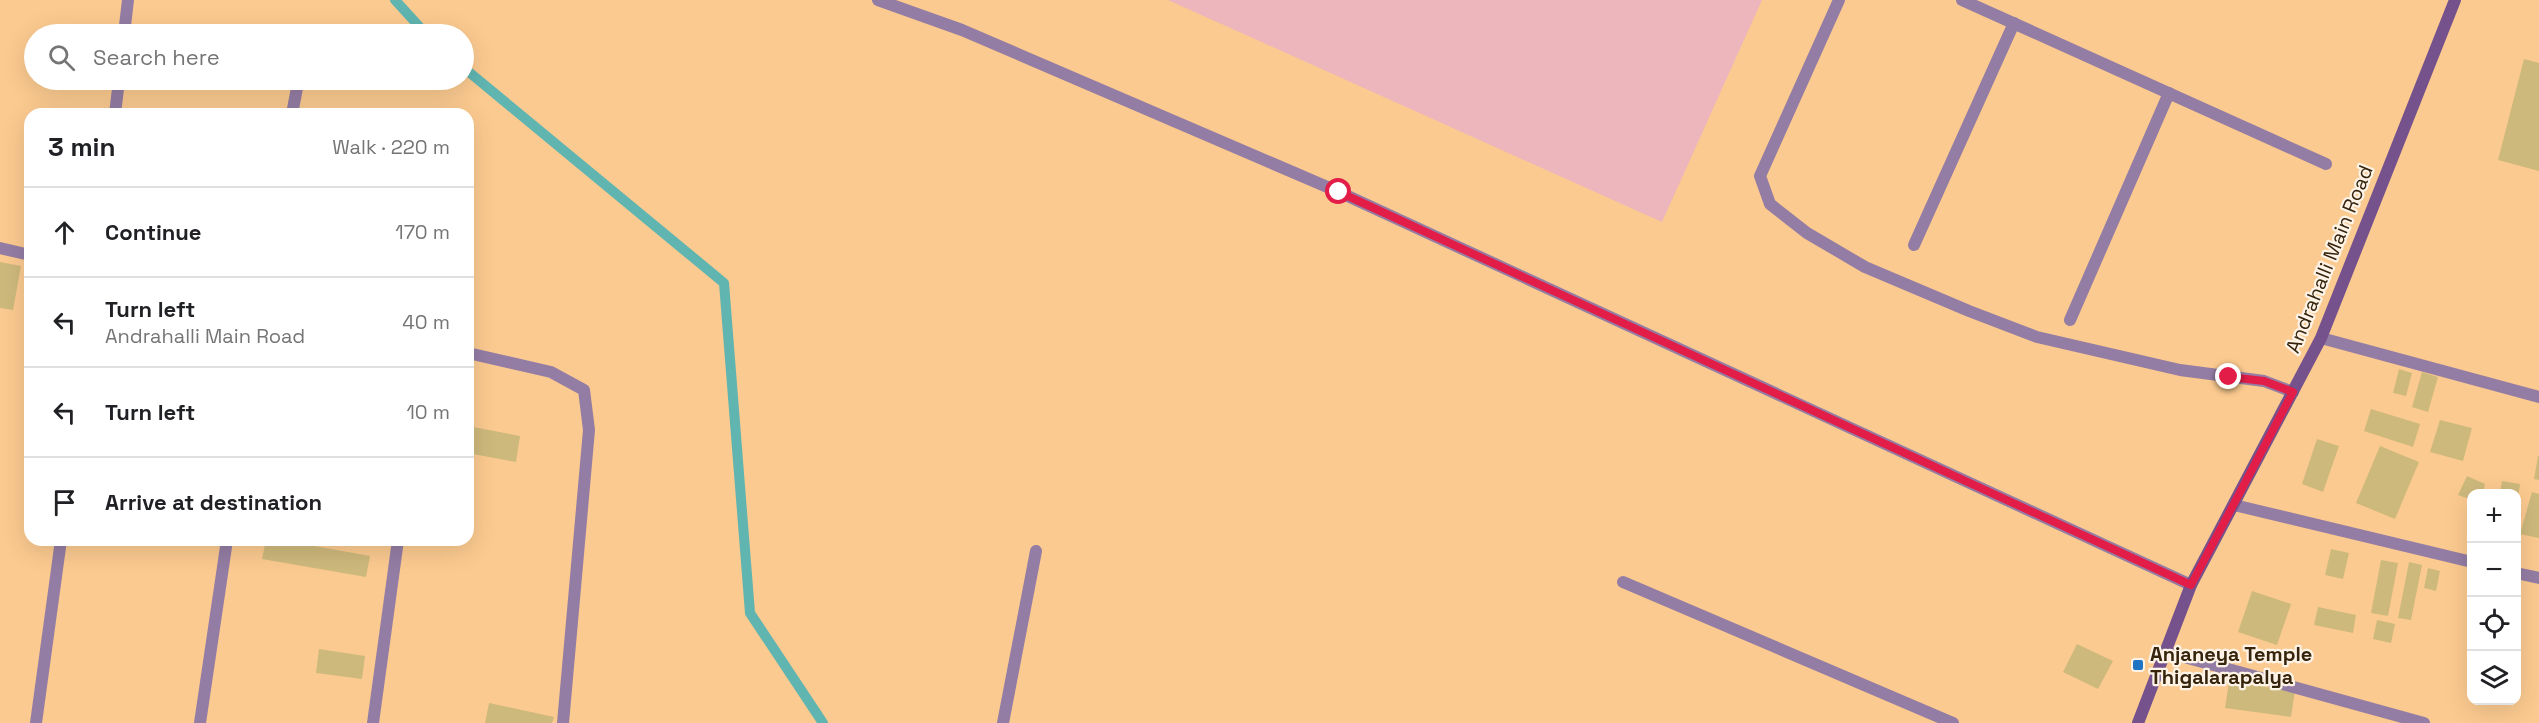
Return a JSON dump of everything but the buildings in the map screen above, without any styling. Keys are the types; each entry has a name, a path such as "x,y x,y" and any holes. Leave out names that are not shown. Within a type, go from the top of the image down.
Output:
{"main road":[{"name":"Andrahalli Main Road","path":"2138,723 2191,585 2321,338 2455,0"}],"street":[{"path":"125,24 128,0"},
{"path":"878,0 962,30 1339,192 2191,585"},
{"path":"1839,0 1760,176 1770,204 1808,233 1865,267 2037,337 2180,370 2264,381 2293,392"},
{"path":"1962,0 2326,164"},
{"path":"1914,245 2014,23"},
{"path":"117,108 118,90"},
{"path":"293,108 297,90"},
{"path":"2070,320 2169,93"},
{"path":"0,248 24,254"},
{"path":"2321,338 2539,397"},
{"path":"474,354 551,372 584,390 589,430 563,723"},
{"path":"2234,505 2467,561"},
{"path":"36,723 60,546"},
{"path":"200,723 226,546"},
{"path":"373,723 397,546"},
{"path":"1003,723 1036,550"},
{"path":"2521,574 2539,578"},
{"path":"1623,582 1953,723"},
{"path":"2166,652 2424,723"}],"shaded area":[{"path":"1168,0 1762,0 1662,222"}],"waterway":[{"path":"395,0 417,24"},
{"path":"474,76 724,283 750,613 823,723"}],"place":[{"name":"Anjaneya Temple Thigalarapalya","path":"2138,665"}],"route":[{"path":"1339,192 2191,585 2293,392 2264,381 2229,377"}]}
